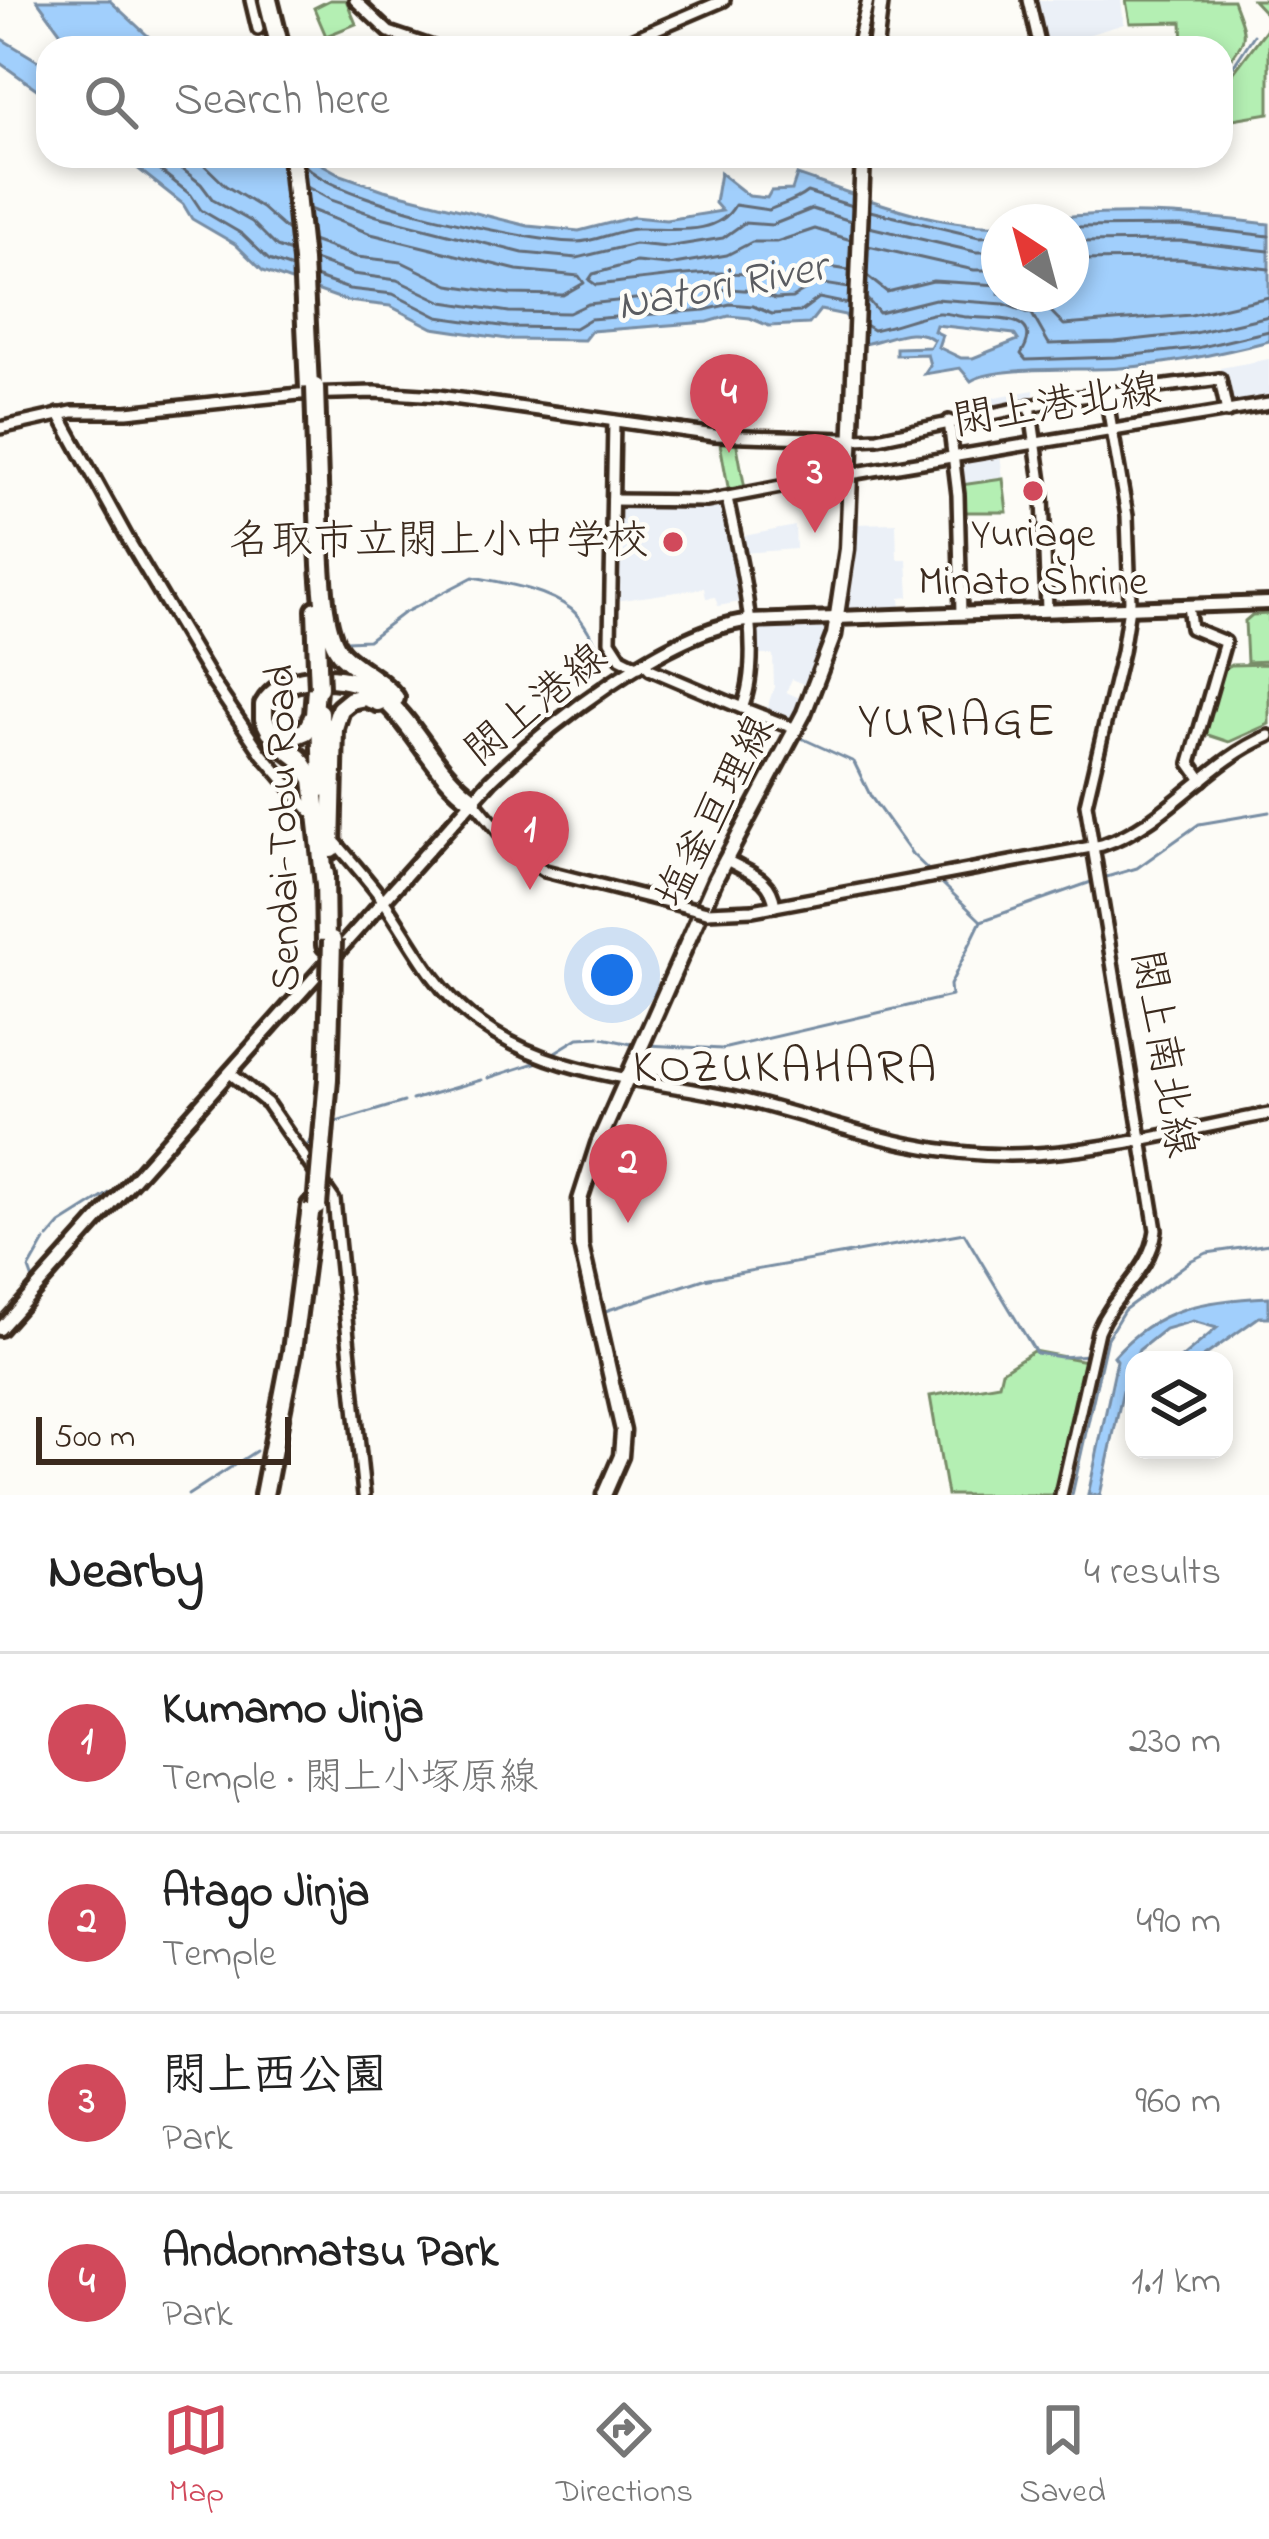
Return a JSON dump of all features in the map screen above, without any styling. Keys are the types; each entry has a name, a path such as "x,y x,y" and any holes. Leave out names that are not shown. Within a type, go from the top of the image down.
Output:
{"highway":[{"path":"265,0 273,36"},
{"name":"Sendai-Tobu Road","path":"267,1495 314,1206 328,981 312,388 296,168"},
{"name":"Sendai-Tobu Road","path":"315,483 319,665"},
{"path":"319,531 332,639 345,658 384,685 473,800"},
{"path":"328,878 313,779 299,758 264,730 259,717 263,699 288,681 336,675 374,687 406,717"},
{"path":"320,688 307,731 284,738 270,731 263,715 269,696 288,684 313,678 364,686 406,717"},
{"path":"328,878 337,714 346,702 365,698 406,717"}],"main road":[{"path":"876,36 881,0"},
{"name":"塩釜亘理線","path":"604,1495 621,1456 622,1420 578,1217 583,1187 725,859 794,733 827,661 838,617 848,520 863,168"},
{"name":"閖上港線","path":"0,1329 473,800 527,746 700,631 746,621 1269,603"}],"street":[{"path":"251,0 258,29"},
{"path":"355,0 389,32 401,36"},
{"path":"639,36 724,0"},
{"path":"856,0 868,3 860,36"},
{"path":"1029,0 1037,36"},
{"path":"0,428 59,414 375,392 439,396 715,435 872,440 1030,405 1220,380 1227,412"},
{"name":"閖上南北線","path":"1061,1495 1103,1318 1140,1274 1154,1244 1156,1213 1086,804 1129,608 1129,536 1106,395"},
{"name":"閖上港北線","path":"613,500 727,498 1269,404"},
{"path":"1030,405 1043,496 1047,610"},
{"path":"59,414 213,682 262,754 314,815"},
{"path":"614,421 610,641 619,657 794,733"},
{"path":"949,421 962,614"},
{"path":"727,498 751,673 742,708"},
{"path":"1188,606 1192,629 1225,642 1190,763 1202,780"},
{"path":"473,800 516,852 545,871 730,913 1092,848 1134,832 1239,750 1269,736"},
{"path":"337,844 383,901 438,984 489,1030 542,1058 745,1101 875,1139 949,1152 1047,1152 1269,1114"},
{"path":"725,859 764,879 772,888 775,906"},
{"path":"230,1073 267,1103 334,1200 364,1495"}],"shaded area":[{"path":"1037,0 1121,0 1124,24 1084,36 1041,36"},
{"path":"1269,359 1269,401 1228,408 1220,368"},
{"path":"1034,390 1034,403 966,415 962,403"},
{"path":"1000,455 1003,479 961,485 961,461"},
{"name":"名取市立閖上小中学校","path":"617,504 725,506 740,602 718,606 715,597 706,598 704,588 615,601"},
{"path":"896,523 897,559 907,559 909,597 900,598 901,609 849,611 853,524"},
{"path":"795,526 796,549 742,553 739,537"},
{"path":"827,623 830,627 810,687 792,679 786,692 804,700 793,723 765,714 774,687 773,655 753,655 751,630 755,626"}],"green space":[{"path":"330,0 346,0 356,24 326,36 314,8"},
{"path":"1126,0 1233,0 1243,38 1233,55 1233,36 1183,36 1182,22 1130,23"},
{"path":"1253,0 1269,0 1269,113 1233,119 1233,73 1268,27 1267,15"},
{"path":"719,438 736,440 745,489 729,492"},
{"path":"1003,479 1007,512 962,512 961,485"},
{"path":"1269,614 1269,661 1247,662 1245,621 1252,615"},
{"path":"1269,664 1269,724 1229,742 1208,735 1224,669"},
{"path":"1033,1351 1086,1361 1056,1495 947,1495 930,1396 999,1384 1002,1371"}],"water":[{"path":"37,0 109,0 148,36 63,36"},
{"path":"0,38 36,60 36,88 0,63"},
{"name":"Natori River","path":"137,168 328,168 384,190 528,226 579,231 633,217 666,220 722,211 715,203 720,173 749,196 767,198 771,191 792,190 797,175 923,216 981,225 981,312 1089,312 1089,215 1147,214 1269,224 1269,341 1158,364 1020,371 971,381 960,368 924,374 930,365 927,354 896,355 896,348 930,347 934,340 926,335 909,333 863,344 845,315 820,310 809,324 769,326 729,316 708,322 591,331 584,340 507,339 433,328 390,306 347,301 263,271 235,244 192,219 183,204","holes":["936,325 1014,334 1018,340 973,358 938,347 942,335 934,331"]},
{"path":"1269,1297 1269,1317 1259,1317 1212,1351 1190,1351 1217,1328 1193,1321 1165,1329 1139,1351 1125,1351 1125,1381 1100,1495 1088,1495 1117,1360 1114,1356 1165,1317 1224,1301"}],"waterway":[{"path":"1233,67 1254,35"},
{"path":"69,418 85,416"},
{"path":"8,431 56,423"},
{"path":"346,641 368,640 402,614 473,577 561,602 578,616 607,656 628,668"},
{"path":"638,671 790,734"},
{"path":"799,737 854,762 871,797 912,854 981,921 1094,881"},
{"path":"1103,878 1137,868 1199,824 1269,812"},
{"path":"648,1045 722,1049 951,996 950,985 981,921"},
{"path":"552,1054 578,1038 599,1037"},
{"path":"603,1038 636,1045"},
{"path":"488,1078 538,1062"},
{"path":"412,1100 481,1080"},
{"path":"333,1123 404,1102"},
{"path":"305,1148 314,1137"},
{"path":"48,1238 60,1224 122,1185"},
{"path":"602,1312 704,1279 964,1233 1036,1353 1089,1355"},
{"path":"34,1283 29,1269 45,1241"},
{"path":"1072,1495 1107,1338 1124,1310 1207,1253 1269,1244"},
{"path":"188,1495 256,1451"}],"place":[{"name":"Andonmatsu Park","path":"729,453"},
{"name":"Yuriage Minato Shrine","path":"1033,491"},
{"name":"閖上西公園","path":"815,533"},
{"name":"名取市立閖上小中学校","path":"673,542"},
{"name":"Kumamo Jinja","path":"530,890"},
{"name":"Atago Jinja","path":"628,1223"}],"district":[{"name":"YURIAGE","path":"958,723"},
{"name":"KOZUKAHARA","path":"786,1069"}]}
